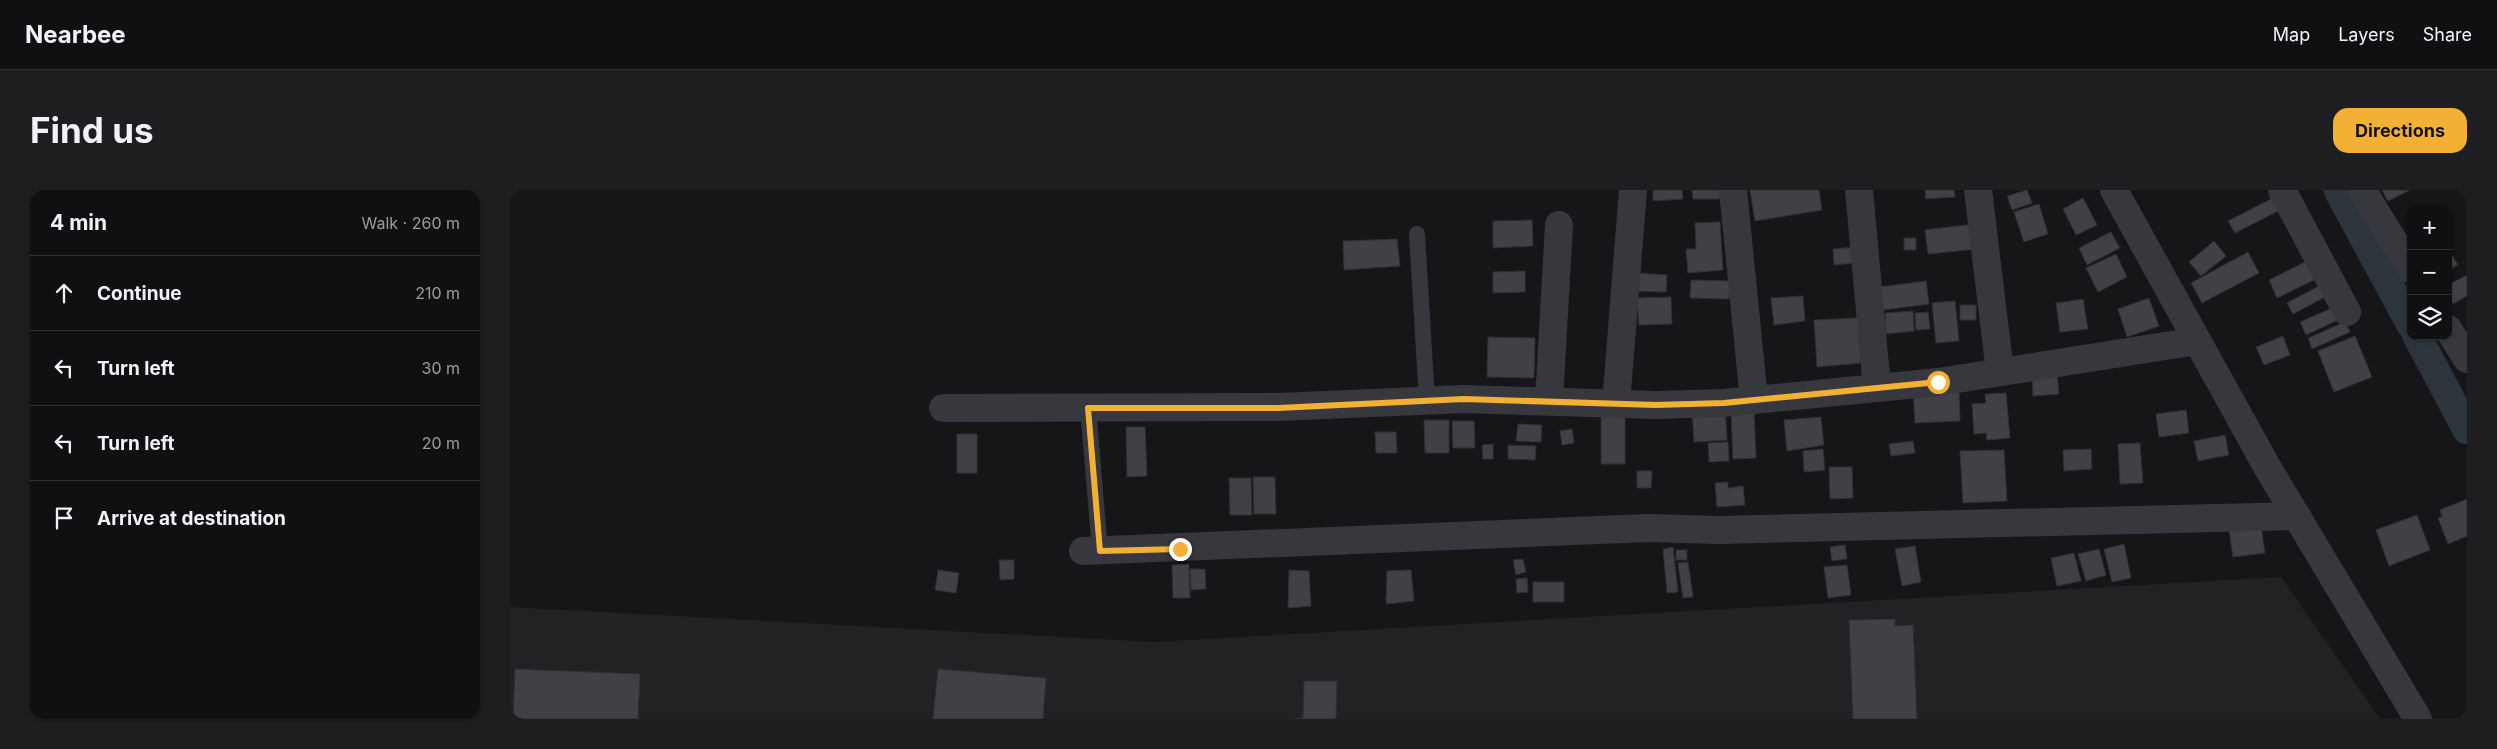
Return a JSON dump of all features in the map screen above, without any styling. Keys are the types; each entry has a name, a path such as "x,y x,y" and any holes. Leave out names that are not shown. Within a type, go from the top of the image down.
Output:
{"street":[{"path":"1616,404 1633,190"},
{"path":"1733,190 1754,400"},
{"path":"1859,190 1877,388"},
{"path":"1978,190 2000,372"},
{"path":"2114,190 2197,341 2297,516 2418,719"},
{"path":"2282,190 2348,312"},
{"path":"2362,190 2407,263"},
{"path":"1549,401 1559,225"},
{"path":"2452,335 2467,359"},
{"path":"943,408 1278,408 1464,399 1666,405 1754,400 1938,382 2197,341"},
{"path":"1091,551 1648,528 1719,530 2297,516"}],"lane":[{"path":"1416,234 1427,401"},
{"path":"1088,408 1091,551"}],"shaded area":[{"path":"2281,577 2380,719 510,719 510,607 1153,642"}],"building":[{"path":"1653,190 1682,190 1683,199 1653,201"},
{"path":"1692,190 1720,190 1720,199 1693,199"},
{"path":"1750,190 1819,190 1822,210 1755,221"},
{"path":"1925,190 1954,190 1955,197 1926,199"},
{"path":"2027,190 2032,203 2012,210 2007,196"},
{"path":"2382,190 2410,190 2388,201"},
{"path":"2083,198 2097,225 2076,235 2063,209"},
{"path":"2273,198 2280,210 2235,233 2228,221"},
{"path":"2039,204 2048,234 2024,242 2014,212"},
{"path":"1532,220 1533,246 1493,248 1493,221"},
{"path":"1720,222 1723,270 1688,273 1686,249 1696,249 1695,223"},
{"path":"1975,224 1977,249 1928,254 1925,230"},
{"path":"2111,232 2120,248 2087,265 2079,248"},
{"path":"1904,238 1916,238 1916,250 1904,250"},
{"path":"1397,239 1400,266 1344,270 1343,241"},
{"path":"2214,241 2226,256 2201,276 2189,262"},
{"path":"1854,247 1856,263 1834,265 1833,249"},
{"path":"2248,252 2259,273 2202,303 2191,283"},
{"path":"2116,254 2127,277 2098,292 2086,268"},
{"path":"2452,255 2458,265 2452,268"},
{"path":"2309,260 2318,278 2277,298 2269,280"},
{"path":"1525,271 1525,292 1493,293 1493,272"},
{"path":"1633,273 1667,275 1666,292 1632,291"},
{"path":"2467,275 2467,296 2453,304 2452,302 2452,283"},
{"path":"1691,280 1730,281 1729,299 1690,298"},
{"path":"1926,281 1929,304 1883,310 1880,287"},
{"path":"2319,286 2325,297 2293,314 2287,303"},
{"path":"1803,296 1805,321 1774,325 1771,298"},
{"path":"1671,297 1672,324 1639,325 1637,298"},
{"path":"2149,298 2159,326 2127,337 2118,309"},
{"path":"2083,299 2088,329 2060,332 2056,303"},
{"path":"1955,301 1959,341 1936,343 1932,303"},
{"path":"1960,305 1976,305 1976,320 1960,320"},
{"path":"2339,305 2344,317 2306,335 2300,322"},
{"path":"1913,311 1914,331 1886,334 1885,313"},
{"path":"1928,312 1930,329 1916,330 1915,313"},
{"path":"1858,318 1861,363 1817,367 1814,320"},
{"path":"2345,322 2350,332 2312,349 2308,338"},
{"path":"2283,336 2290,355 2264,365 2256,347"},
{"path":"2355,336 2372,377 2334,392 2318,351"},
{"path":"1488,337 1535,338 1534,378 1487,377"},
{"path":"2057,374 2059,394 2033,396 2032,375"},
{"path":"1959,387 1960,421 1915,423 1913,390"},
{"path":"2006,393 2010,438 1987,440 1986,433 1974,434 1972,404 1986,403 1985,394"},
{"path":"1725,405 1727,440 1694,442 1692,409"},
{"path":"1625,406 1625,464 1601,464 1601,414"},
{"path":"1754,410 1756,458 1733,459 1731,411"},
{"path":"2186,410 2189,433 2159,437 2156,414"},
{"path":"1821,417 1824,445 1787,451 1784,420"},
{"path":"1424,420 1449,420 1449,453 1425,453"},
{"path":"1452,421 1474,421 1475,448 1453,448"},
{"path":"1518,424 1542,425 1541,442 1516,441"},
{"path":"1126,427 1145,427 1147,476 1127,477"},
{"path":"1572,429 1574,443 1562,445 1560,431"},
{"path":"1375,432 1396,432 1397,453 1376,453"},
{"path":"957,434 977,434 977,473 957,473"},
{"path":"2225,435 2229,455 2198,461 2194,441"},
{"path":"1913,441 1915,453 1891,456 1889,444"},
{"path":"1728,442 1729,461 1709,462 1708,443"},
{"path":"2140,443 2143,483 2120,484 2118,444"},
{"path":"1493,444 1493,459 1483,459 1482,445"},
{"path":"1508,445 1536,446 1535,460 1508,459"},
{"path":"1823,449 1825,470 1804,472 1803,451"},
{"path":"2091,449 2092,469 2064,471 2063,450"},
{"path":"2004,450 2007,501 1963,503 1960,451"},
{"path":"1829,467 1852,467 1853,498 1830,499"},
{"path":"1637,471 1652,471 1651,488 1637,488"},
{"path":"1253,477 1275,477 1276,514 1254,514"},
{"path":"1229,478 1251,478 1252,515 1230,515"},
{"path":"1728,482 1728,488 1743,486 1745,505 1717,507 1715,483"},
{"path":"2467,499 2467,536 2448,544 2438,518 2442,517 2440,510"},
{"path":"2417,515 2430,550 2389,566 2376,530"},
{"path":"2261,526 2265,553 2233,557 2229,530"},
{"path":"2124,544 2131,578 2112,582 2104,549"},
{"path":"1845,545 1847,559 1832,561 1830,547"},
{"path":"1915,546 1921,582 1902,586 1895,549"},
{"path":"1673,547 1678,592 1667,593 1663,549"},
{"path":"2099,549 2106,575 2086,581 2078,554"},
{"path":"1676,550 1687,550 1687,560 1676,560"},
{"path":"2074,553 2081,581 2057,586 2051,558"},
{"path":"1523,559 1526,572 1516,575 1513,560"},
{"path":"999,560 1014,560 1014,579 1000,580"},
{"path":"1688,562 1693,597 1683,598 1678,563"},
{"path":"1189,564 1190,598 1173,598 1172,565"},
{"path":"1847,565 1851,595 1828,598 1824,567"},
{"path":"1190,569 1205,569 1206,589 1191,590"},
{"path":"938,570 959,573 956,593 935,590"},
{"path":"1289,570 1309,571 1311,606 1288,608"},
{"path":"1411,570 1414,601 1386,604 1387,571"},
{"path":"1527,578 1528,592 1517,593 1516,579"},
{"path":"1533,582 1564,582 1564,602 1533,602"},
{"path":"1895,619 1895,626 1913,625 1917,719 1853,719 1849,620"},
{"path":"515,669 640,674 638,719 513,719"},
{"path":"938,669 1046,678 1043,719 933,719"},
{"path":"1304,681 1337,681 1336,719 1292,719 1303,718"}],"waterway":[{"path":"2338,190 2407,318"},
{"path":"2419,340 2467,430"}],"route":[{"path":"1180,549 1100,551 1088,408 1278,408 1464,399 1656,405 1724,403 1938,382"}]}
